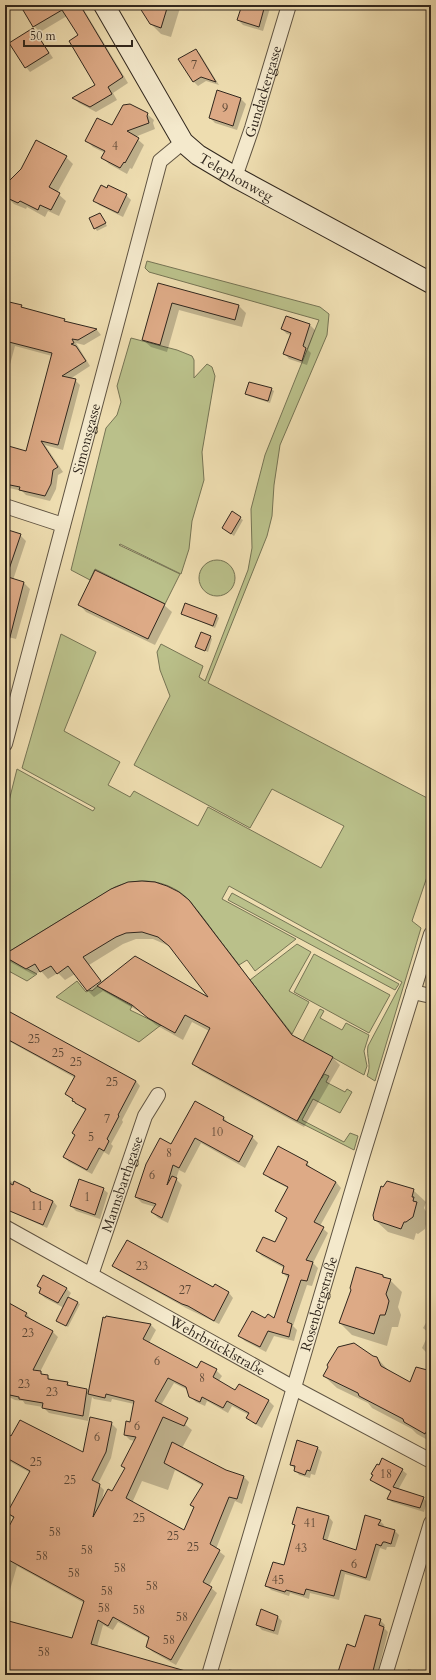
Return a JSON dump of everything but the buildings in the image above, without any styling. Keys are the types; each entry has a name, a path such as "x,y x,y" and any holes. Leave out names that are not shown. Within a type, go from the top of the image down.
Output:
{"street":[{"name":"Telephonweg","path":"104,5 182,142 198,155 235,176 431,283"},
{"name":"Gundackergasse","path":"235,176 252,128 289,5"},
{"name":"Simonsgasse","path":"5,744 160,161 182,142"},
{"path":"5,506 63,526"},
{"name":"Rosenbergstraße","path":"209,1675 363,1154 431,934"},
{"path":"413,992 431,996"},
{"name":"Mannsbarthgasse","path":"91,1275 145,1116 158,1095"},
{"name":"Wehrbrücklstraße","path":"5,1227 294,1388 431,1461"},
{"path":"385,1675 431,1522"}],"green space":[{"path":"147,261 320,307 329,314 327,335 280,445 274,485 272,516 267,536 208,683 431,800 431,865 412,921 421,928 375,1081 367,1076 369,1068 368,1046 402,982 229,886 222,899 296,939 255,971 247,960 239,965 190,901 182,894 174,888 164,884 145,881 115,887 5,954 5,817 17,769 93,811 95,808 22,768 61,634 96,652 64,731 120,762 108,785 130,797 134,791 198,826 208,807 321,868 344,826 272,789 250,828 134,765 170,696 160,670 157,652 161,644 203,666 199,677 205,681 248,570 252,548 251,509 265,455 319,320 149,272 145,268"},
{"path":"131,338 177,350 192,356 194,360 194,378 207,364 212,367 215,376 202,452 204,480 192,521 189,549 181,574 120,544 119,545 180,574 165,604 95,569 90,580 71,570 106,428 117,415 121,402 117,386"},
{"path":"221,560 230,565 234,571 234,585 230,591 221,596 213,596 204,591 200,585 199,574 204,565 210,561"},
{"path":"232,893 399,984 395,990 228,900"},
{"path":"297,944 311,952 289,991 309,1002 292,1034 250,980"},
{"path":"314,954 390,995 369,1033 294,992"},
{"path":"5,957 37,974 27,981 5,969"},
{"path":"108,977 113,980 102,989 132,1006 130,1010 161,1025 139,1042 56,997 77,981 86,992 90,990 92,991"},
{"path":"320,1009 324,1011 320,1018 342,1030 346,1023 369,1035 364,1051 367,1066 364,1075 303,1041"},
{"path":"324,1074 329,1076 326,1082 345,1092 347,1089 352,1092 340,1113 313,1099 302,1120 344,1142 350,1133 358,1136 354,1150 297,1121 315,1090 316,1075 322,1078"}]}
